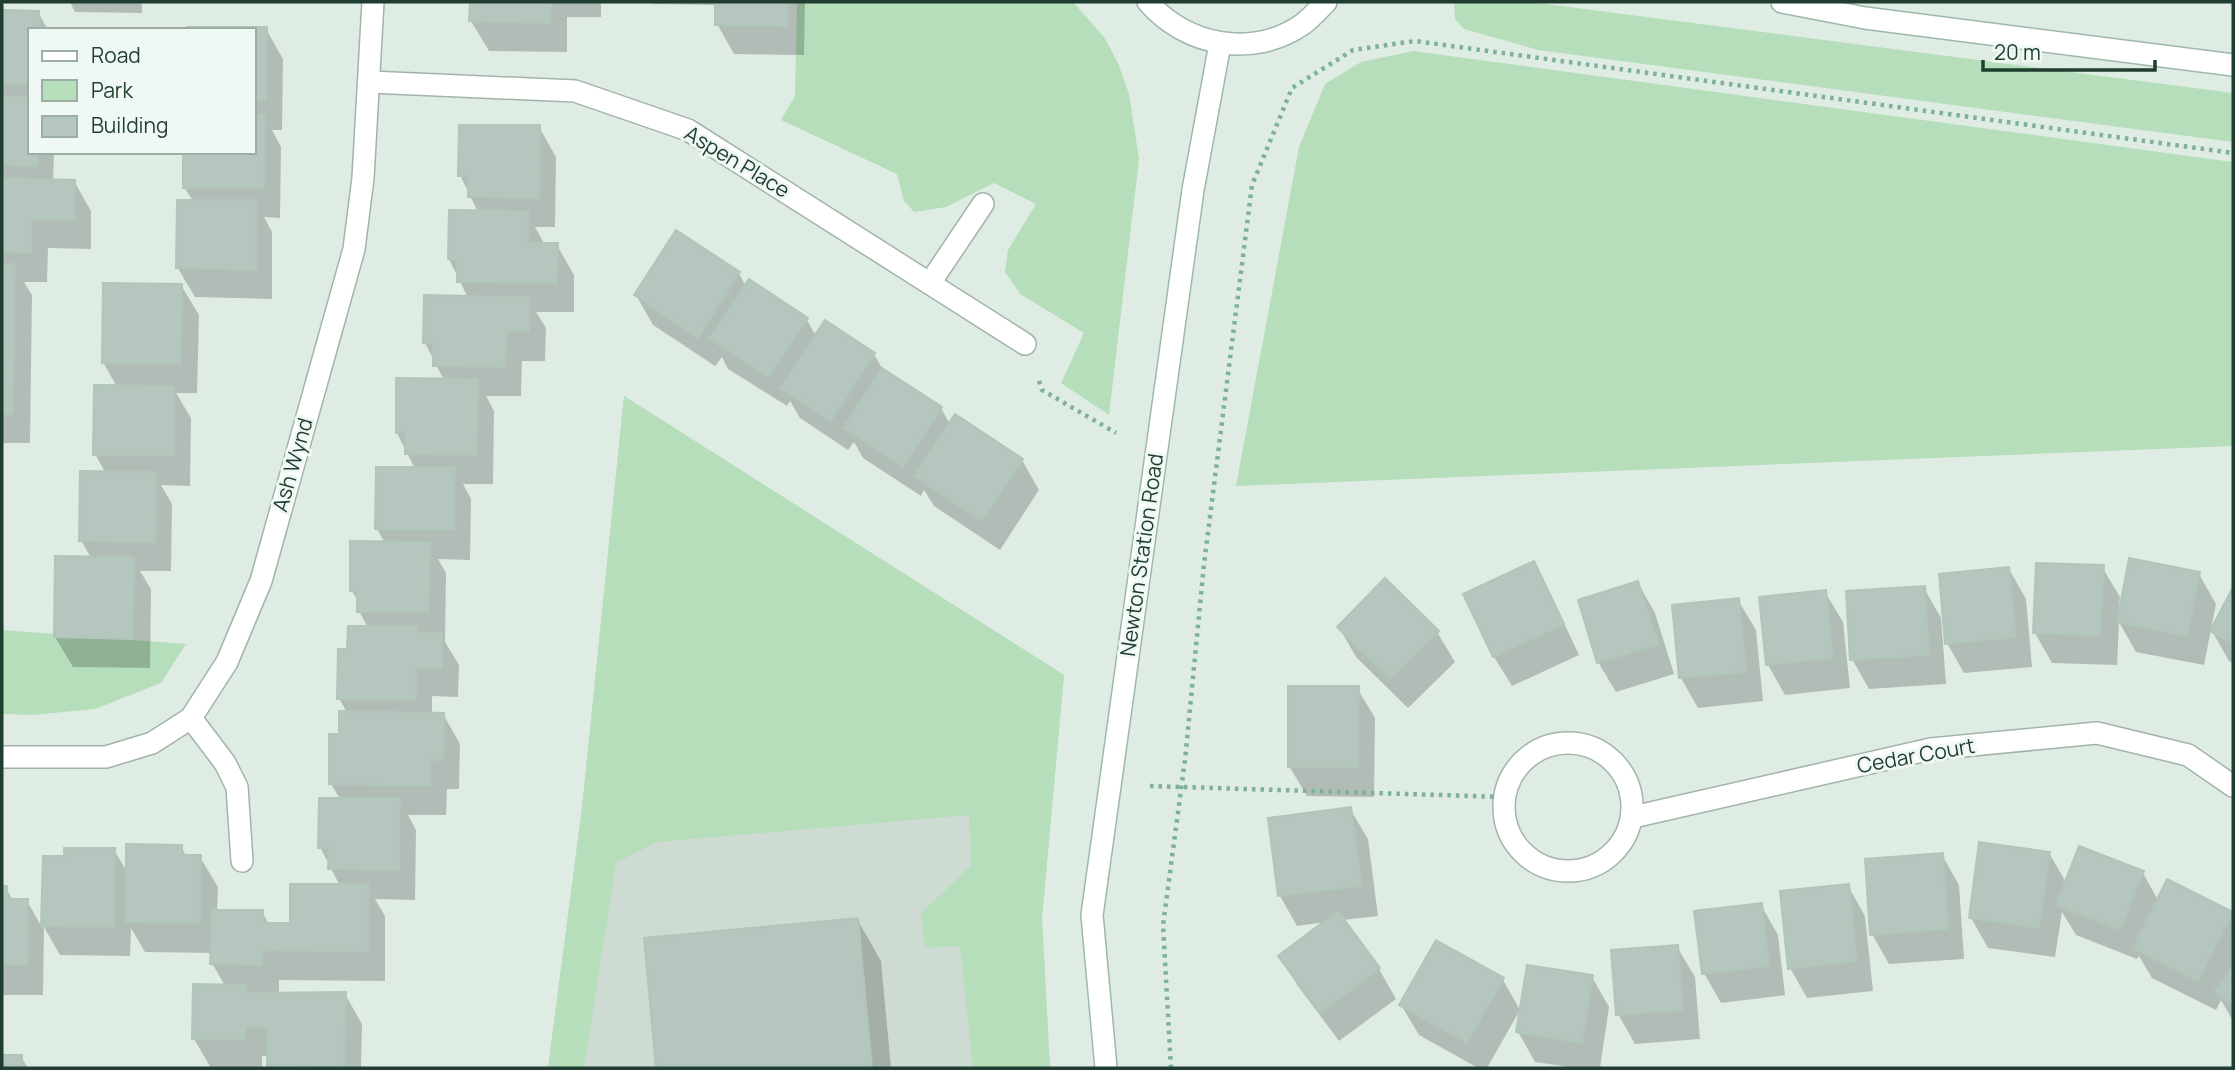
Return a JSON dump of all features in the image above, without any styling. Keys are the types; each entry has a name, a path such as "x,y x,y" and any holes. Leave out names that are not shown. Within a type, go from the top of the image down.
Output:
{"street":[{"name":"Ash Wynd","path":"2,757 106,757 152,743 191,718 227,662 261,580 354,249 363,178 373,2"},
{"path":"1148,2 1160,16 1188,34 1220,44 1249,44 1277,37 1303,24 1326,2"},
{"path":"1782,2 1865,18 2233,65"},
{"name":"Newton Station Road","path":"1105,1068 1092,915 1193,190 1220,44"},
{"name":"Aspen Place","path":"370,82 575,91 688,130 1025,344"},
{"path":"930,283 984,204"},
{"path":"191,718 225,763 237,787 242,861"},
{"name":"Cedar Court","path":"1633,817 1931,749 2097,733 2188,755 2233,786"},
{"path":"1558,742 1598,748 1627,777 1633,817 1615,853 1578,872 1538,866 1509,837 1503,797 1521,761 1558,742"}],"path":[{"path":"1171,1068 1163,926 1181,788 1204,564 1252,185 1292,88 1353,50 1415,41 2233,153"},
{"path":"1025,344 1042,390 1116,433"},
{"path":"1110,783 1181,788 1503,797"}],"shaded area":[{"path":"624,396 1064,675 1042,919 1050,1068 548,1068 582,808"}],"green space":[{"path":"797,2 1073,2 1104,37 1118,63 1129,94 1139,159 1109,415 1061,383 1084,333 1020,294 1005,272 1008,250 1036,204 994,183 946,207 914,212 904,201 897,174 781,120 795,96"},
{"path":"1454,3 1538,3 2233,93 2233,142 1538,50 1464,29 1455,19"},
{"path":"1413,51 2233,162 2233,446 1236,486 1299,147 1325,84 1361,62"},
{"path":"624,396 1064,675 1042,919 1050,1068 973,1068 960,946 925,948 921,913 971,866 969,815 657,842 616,863 584,1068 548,1068 582,808"},
{"path":"2,630 186,644 161,683 95,709 32,715 2,714"}],"building":[{"path":"470,2 551,2 550,23 469,21"},
{"path":"715,2 788,2 788,26 715,25"},
{"path":"2,10 39,11 39,28 28,28 28,84 2,83"},
{"path":"267,27 266,100 256,100 256,28 187,28"},
{"path":"2,97 28,97 28,154 37,154 37,166 2,165"},
{"path":"256,115 265,115 264,188 183,188 183,154 256,154"},
{"path":"459,125 540,125 539,198 468,197 468,176 458,176"},
{"path":"2,178 75,180 74,220 32,219 31,253 2,252"},
{"path":"177,200 256,200 256,270 176,268"},
{"path":"449,210 528,211 528,243 558,243 557,283 457,282 457,260 448,259"},
{"path":"676,230 740,272 698,338 634,295"},
{"path":"2,264 15,264 13,414 2,414"},
{"path":"749,279 808,318 769,377 709,339"},
{"path":"103,283 182,284 181,364 102,363"},
{"path":"424,295 529,297 529,331 506,331 505,367 433,366 433,343 423,343"},
{"path":"825,320 875,353 831,421 780,388"},
{"path":"882,368 942,407 903,467 843,428"},
{"path":"396,378 478,379 477,455 405,454 405,432 396,433"},
{"path":"94,385 174,386 174,456 93,455"},
{"path":"955,414 1023,459 982,521 914,476"},
{"path":"376,467 455,467 454,530 375,529"},
{"path":"80,471 156,472 155,542 79,541"},
{"path":"350,541 430,542 429,612 357,612 357,590 350,591"},
{"path":"55,556 134,557 133,639 54,637"},
{"path":"2129,558 2200,572 2187,636 2117,622"},
{"path":"1534,561 1564,624 1493,657 1463,594"},
{"path":"2036,563 2104,565 2100,636 2033,633"},
{"path":"2009,567 2016,637 1945,644 1939,574"},
{"path":"1385,578 1439,631 1390,679 1337,627"},
{"path":"1638,581 1658,644 1597,663 1578,600"},
{"path":"1925,586 1929,655 1850,660 1846,591"},
{"path":"2233,587 2233,644 2210,631"},
{"path":"1826,590 1833,658 1766,665 1759,597"},
{"path":"1739,598 1746,672 1679,678 1672,605"},
{"path":"348,626 417,626 417,632 442,633 442,668 416,667 416,700 337,699 338,649 347,649"},
{"path":"1288,686 1359,686 1358,767 1288,767"},
{"path":"339,711 444,713 443,760 430,760 430,786 329,784 329,734 339,734"},
{"path":"319,798 400,798 399,870 328,869 329,848 318,848"},
{"path":"1351,807 1362,886 1278,896 1268,818"},
{"path":"1979,842 2050,852 2039,928 1969,918"},
{"path":"126,844 182,845 182,855 201,855 200,923 126,922"},
{"path":"2079,846 2144,871 2120,930 2056,905"},
{"path":"64,848 115,848 114,927 41,926 43,856 64,856"},
{"path":"1943,853 1948,929 1870,935 1865,859"},
{"path":"2167,879 2233,912 2198,981 2133,948"},
{"path":"290,884 369,884 368,952 263,950 262,965 210,964 212,910 263,910 263,923 290,923"},
{"path":"1849,884 1857,961 1788,969 1780,891"},
{"path":"2,886 7,886 7,899 28,899 27,965 2,965"},
{"path":"1762,903 1769,966 1702,974 1694,911"},
{"path":"1338,911 1380,968 1320,1013 1278,956"},
{"path":"858,918 872,1068 656,1068 644,938"},
{"path":"1436,940 1504,978 1467,1043 1399,1005"},
{"path":"1678,945 1683,1010 1616,1015 1611,950"},
{"path":"1527,965 1593,975 1582,1043 1516,1032"},
{"path":"2233,966 2233,1005 2214,992"},
{"path":"193,984 246,985 246,993 346,992 344,1067 267,1068 268,1027 246,1027 245,1040 192,1039"},
{"path":"2,1055 22,1055 22,1068 2,1068"}]}
